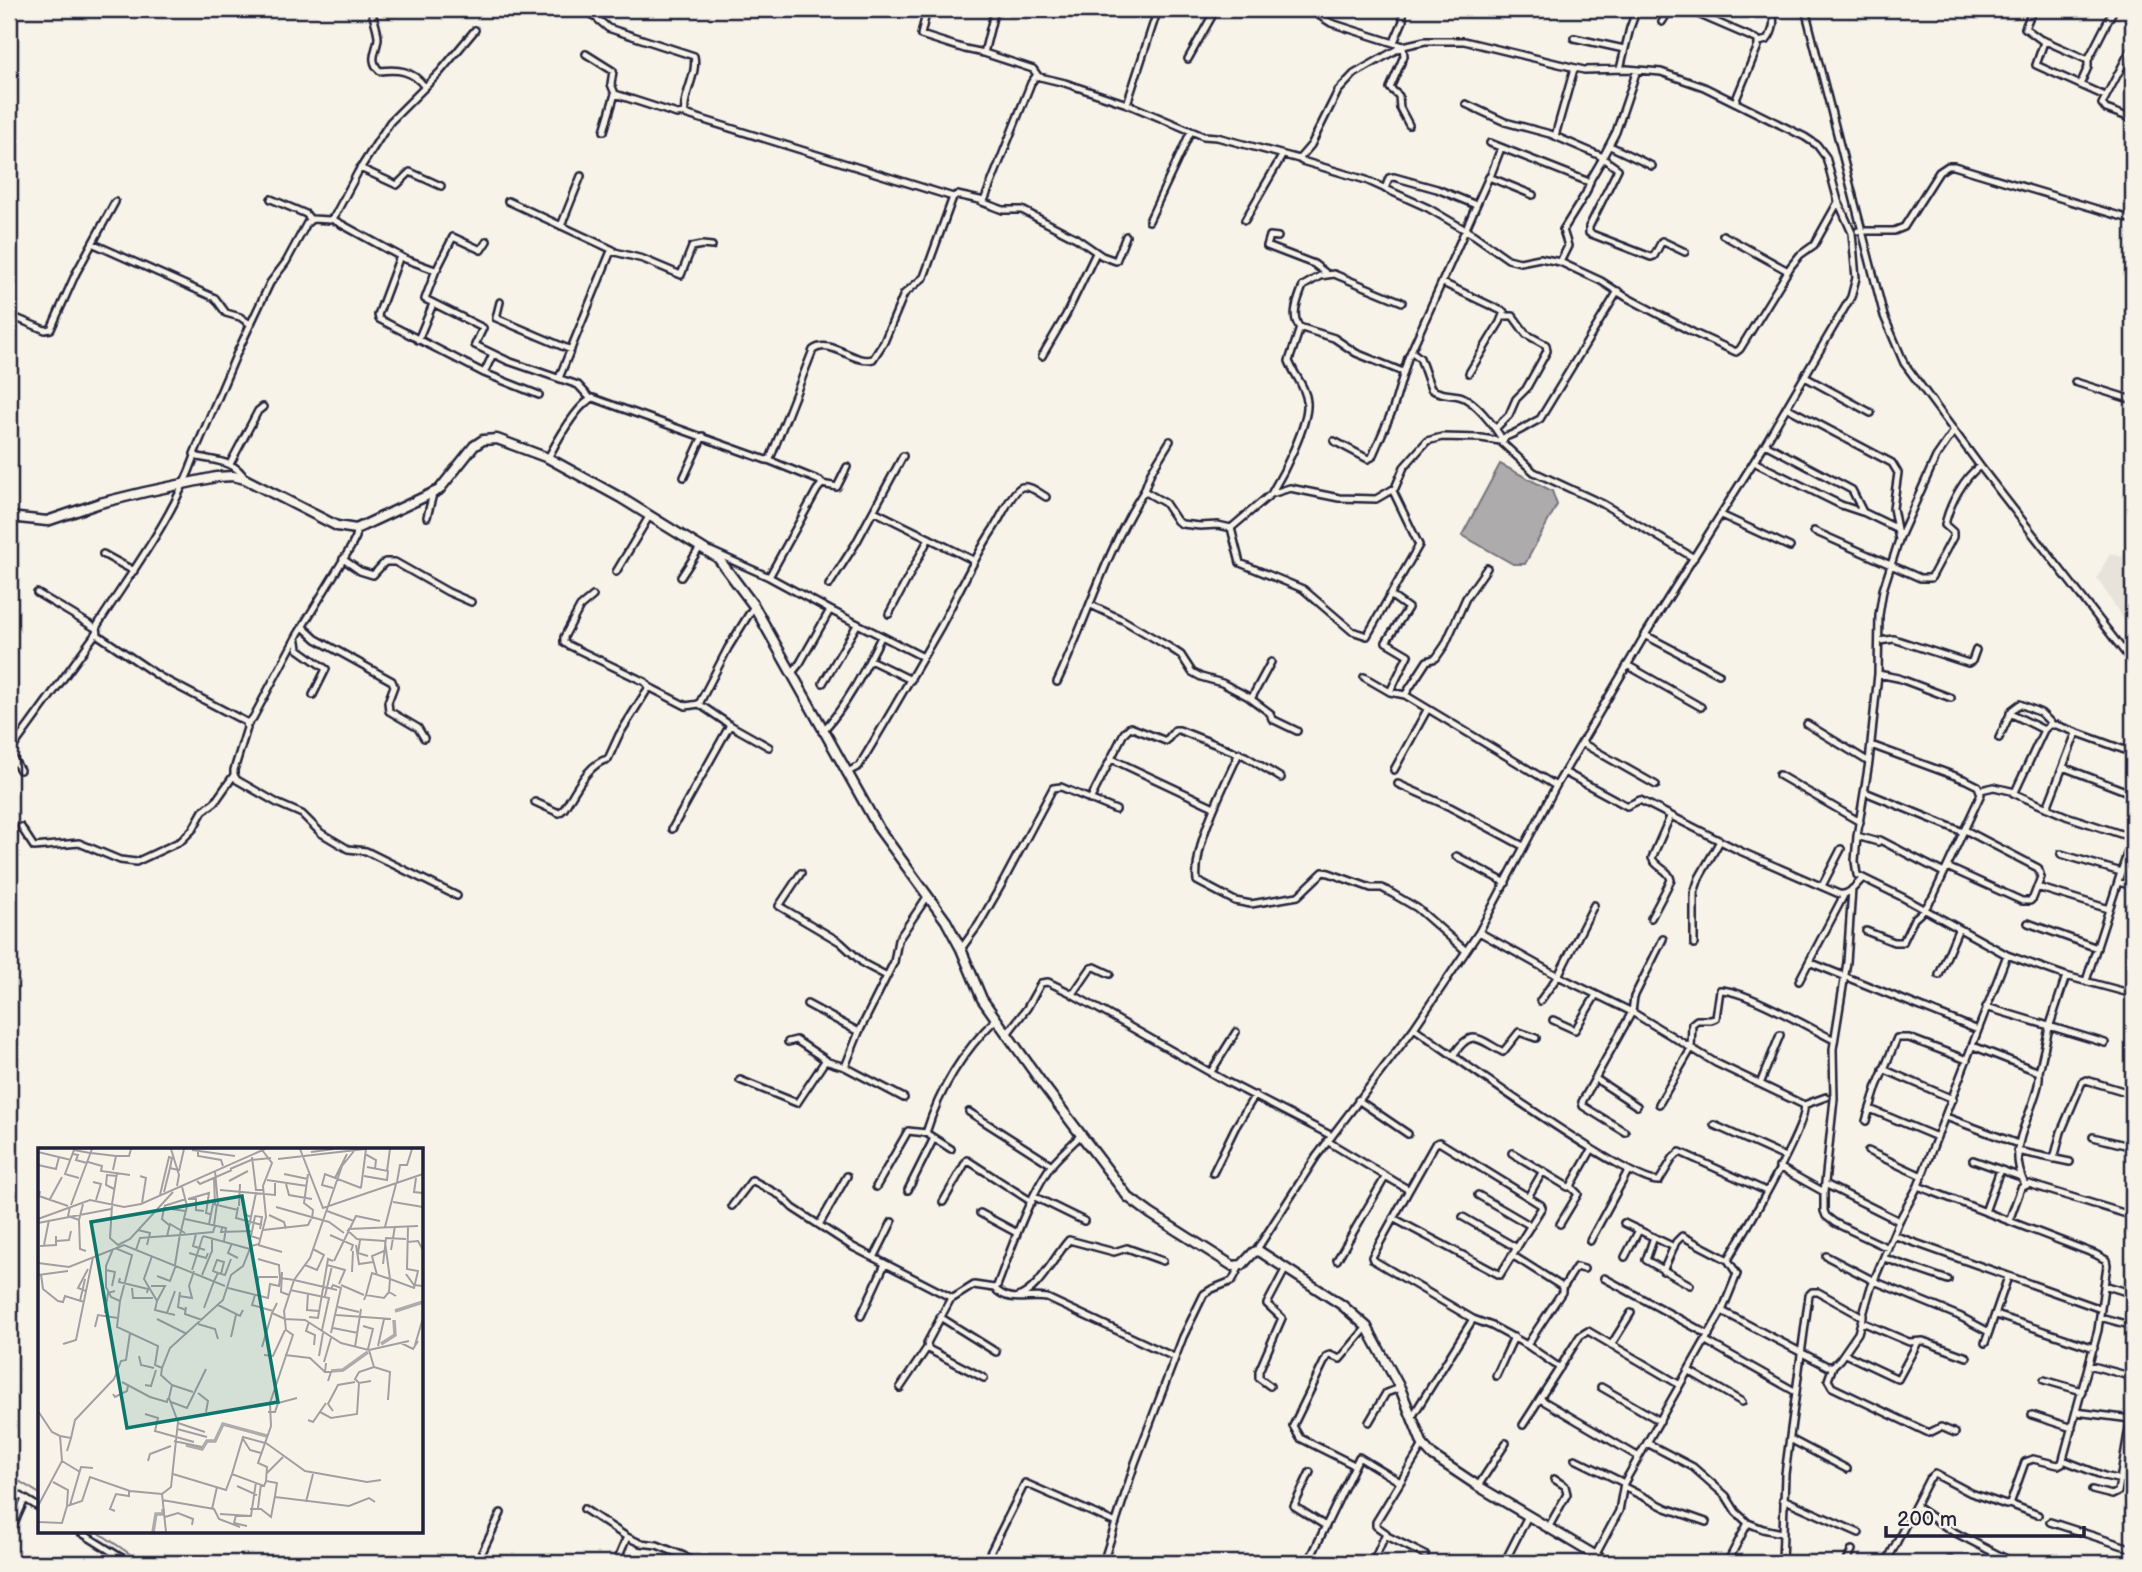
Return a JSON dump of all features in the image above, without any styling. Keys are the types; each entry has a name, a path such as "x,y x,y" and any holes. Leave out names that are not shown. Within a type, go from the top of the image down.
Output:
{"street":[{"path":"371,9 378,34 373,60 376,67 380,71 411,73 424,86"},
{"path":"586,9 608,28 694,56 695,65 684,113"},
{"path":"927,9 920,35 1033,69 1038,76 1127,104 1203,136 1217,137 1299,159 1366,180 1428,208 1507,259 1520,262 1540,258 1560,262 1601,281 1694,333 1736,352 1788,271 1800,255 1814,245 1838,201"},
{"path":"984,53 995,9"},
{"path":"1127,104 1158,9"},
{"path":"1188,59 1216,9"},
{"path":"1309,9 1331,23 1403,46"},
{"path":"1394,42 1403,21 1403,9"},
{"path":"1620,69 1637,9"},
{"path":"1662,22 1670,9"},
{"path":"1686,9 1756,38 1759,42"},
{"path":"1759,42 1767,40 1772,32 1773,14 1770,9"},
{"path":"1805,9 1881,306 1895,347 1980,466 2133,663"},
{"path":"2033,9 2026,30 2088,60"},
{"path":"2080,85 2088,67 2088,60 2114,9"},
{"path":"332,219 360,168 390,122 440,72 475,30"},
{"path":"1574,38 1624,49"},
{"path":"2043,40 2036,65 2105,96"},
{"path":"1103,1563 1135,1463 1174,1357 1204,1294 1232,1282 1240,1266 1256,1251 1327,1142 1414,1028 1479,932 1564,772 1645,635 1805,377 1854,291 1856,278 1852,233 1838,201 1826,157 1817,145 1735,102 1661,72 1574,69 1464,41 1418,41 1403,46 1358,72 1343,85 1329,105 1311,145 1299,159"},
{"path":"1735,102 1759,42"},
{"path":"1403,46 1404,56 1390,88 1399,96 1400,108 1409,125"},
{"path":"2130,51 2102,102 2103,107 2133,118"},
{"path":"586,54 612,71 611,84 615,94 604,131"},
{"path":"1555,136 1574,69"},
{"path":"1560,262 1568,246 1563,230 1610,146 1637,70"},
{"path":"982,202 1031,83 1038,76"},
{"path":"615,94 953,197 957,195 1003,210 1022,210 1076,238 1096,253 1117,261 1126,236"},
{"path":"1466,104 1505,122 1555,136 1602,158 1618,169 1589,227 1590,233 1650,257 1654,256 1662,241 1685,253"},
{"path":"1149,221 1191,131"},
{"path":"1490,143 1590,182"},
{"path":"1610,146 1652,166"},
{"path":"1334,441 1371,459 1393,409 1411,351 1502,148"},
{"path":"1245,220 1282,156"},
{"path":"1852,233 1894,231 1904,227 1934,178 1948,166 2133,220"},
{"path":"360,168 397,185 410,172 441,186"},
{"path":"561,226 581,176"},
{"path":"1385,189 1389,178 1394,177 1437,189 1476,205"},
{"path":"1490,177 1533,195"},
{"path":"768,460 772,456 813,350 826,347 870,361 878,354 904,295 924,277 953,197"},
{"path":"271,199 306,214 311,220"},
{"path":"508,201 613,250 681,275 692,247 712,246"},
{"path":"9,315 45,330 51,328 76,274 115,202"},
{"path":"311,220 332,219 400,256 436,270"},
{"path":"20,770 11,755 14,746 97,630 185,484 211,411 250,324 272,279 286,262 311,220"},
{"path":"1723,235 1788,271"},
{"path":"1278,237 1270,236 1267,246 1314,264 1327,274"},
{"path":"487,241 481,250 453,237 425,299 483,328 475,345 532,371 581,387 590,398 768,460 822,484 837,487 847,467"},
{"path":"94,244 215,298 226,313 240,317 250,324"},
{"path":"559,378 613,250"},
{"path":"1042,356 1066,315 1096,253"},
{"path":"400,256 378,317 484,373 539,395"},
{"path":"1231,528 1271,494 1298,440 1307,407 1304,392 1289,362 1299,333 1294,316 1303,286 1327,274 1338,275 1402,302"},
{"path":"1443,283 1501,309 1503,316 1469,373"},
{"path":"1503,442 1506,436 1519,432 1540,419 1618,291"},
{"path":"500,302 496,318 570,350"},
{"path":"418,340 433,304"},
{"path":"1496,428 1526,389 1547,351 1546,345 1524,332 1513,316 1503,316"},
{"path":"1299,327 1334,338 1356,353 1403,372"},
{"path":"1411,351 1420,358 1431,389 1462,396 1496,428 1503,442 1534,472 1603,505 1694,558"},
{"path":"484,373 493,354"},
{"path":"1805,377 1871,413"},
{"path":"2075,382 2133,400"},
{"path":"548,458 565,430 590,398"},
{"path":"230,464 258,411 263,407"},
{"path":"1786,407 1895,466 1898,478 1893,508 1899,540"},
{"path":"1954,431 1931,467 1899,540 1880,602 1878,674 1855,870 1862,879 1902,897 2007,955 2066,976 2133,994"},
{"path":"684,477 703,436"},
{"path":"1271,494 1296,488 1339,498 1376,499 1392,491 1404,467 1430,439 1481,438 1503,442"},
{"path":"9,517 47,522 114,499 223,477 245,479 337,526 356,529 433,494 448,481 474,446 483,440 504,441 548,458 710,551 769,577 923,657"},
{"path":"1057,682 1100,577 1151,472 1170,440"},
{"path":"1765,444 1852,490 1863,512"},
{"path":"195,456 230,464 241,472 245,479"},
{"path":"829,585 874,511 903,456"},
{"path":"1754,462 1841,505 1896,528"},
{"path":"1814,531 1924,579 1933,576 1953,537 1945,524 1947,515 1966,480 1980,466"},
{"path":"769,577 822,484"},
{"path":"846,773 859,766 911,680 973,560 1019,488 1030,488 1046,497"},
{"path":"1144,491 1169,507 1177,521 1182,524 1231,528"},
{"path":"1231,528 1240,562 1303,589 1352,631 1367,636 1419,545 1392,491"},
{"path":"427,517 433,494"},
{"path":"874,511 973,560"},
{"path":"616,572 649,515"},
{"path":"1721,515 1790,547"},
{"path":"21,827 34,847 75,842 120,860 136,862 181,841 234,775 247,724 253,718 298,634 356,537 356,529"},
{"path":"889,614 929,538"},
{"path":"681,577 701,546"},
{"path":"710,551 754,606 822,732 883,836 946,921 961,949 978,992 1121,1189 1134,1202 1233,1266 1240,1266"},
{"path":"103,554 134,571"},
{"path":"343,559 360,571 373,575 385,562 395,562 471,602"},
{"path":"1405,695 1427,661 1441,653 1464,602 1487,568"},
{"path":"37,593 97,630 98,635 160,677 247,724"},
{"path":"1390,595 1408,608 1386,642 1408,655 1390,692"},
{"path":"593,596 580,607 564,637 564,643 645,682 649,688 686,706 699,704 769,747"},
{"path":"1091,604 1181,655 1192,672 1200,677 1227,685 1270,713 1272,719 1297,731"},
{"path":"699,704 754,606"},
{"path":"791,674 830,610"},
{"path":"823,683 857,625"},
{"path":"303,627 316,639 392,681 394,685 388,702 389,711 415,726 424,738"},
{"path":"298,634 298,649 326,669 313,695"},
{"path":"1645,635 1719,674"},
{"path":"822,732 846,703 881,637"},
{"path":"1879,641 1894,639 1968,663 1972,661 1976,650"},
{"path":"870,660 911,680"},
{"path":"1251,699 1271,662"},
{"path":"1627,665 1701,707"},
{"path":"1878,674 1898,678 1951,698"},
{"path":"1364,677 1390,692 1405,695 1556,786"},
{"path":"536,802 559,813 564,809 593,766 600,760 608,759 619,735 649,688"},
{"path":"1999,738 2015,706 2024,705 2041,713 2052,724 2133,753"},
{"path":"1394,769 1427,710"},
{"path":"2010,713 2043,730"},
{"path":"1807,724 1869,762"},
{"path":"2013,793 2020,785 2043,730 2052,724"},
{"path":"672,829 730,725"},
{"path":"1090,800 1124,733 1130,727 1166,741 1175,730 1179,730 1239,753 1281,778"},
{"path":"2047,808 2076,733"},
{"path":"1582,743 1656,785"},
{"path":"1871,745 1966,780 1981,790 1994,787 2133,837 2086,982"},
{"path":"1239,753 1214,807 1196,881 1235,901 1251,904 1298,896 1325,872 1393,894 1417,908 1466,951"},
{"path":"1112,759 1214,807"},
{"path":"2063,767 2133,794"},
{"path":"1564,772 1627,806 1640,800 1775,867 1844,895"},
{"path":"234,775 237,780 270,799 308,817 321,833 348,849 366,851 457,896"},
{"path":"1779,775 1860,822"},
{"path":"1398,784 1450,807 1523,846"},
{"path":"961,949 1003,882 1053,788 1061,787 1116,810"},
{"path":"1866,931 1900,943 1914,919 1924,910 1946,870 1980,799 1981,790"},
{"path":"1857,836 1879,841 2022,901 2030,901 2040,877 2038,868 1964,831 1865,792"},
{"path":"1651,918 1671,880 1668,873 1651,858 1670,817"},
{"path":"1694,944 1694,893 1699,878 1720,841"},
{"path":"1822,886 1841,849"},
{"path":"2061,854 2121,872"},
{"path":"1456,856 1506,883"},
{"path":"801,873 779,906 840,943 864,964 887,976"},
{"path":"1799,981 1844,895 1862,879"},
{"path":"2118,882 2133,886"},
{"path":"2037,887 2109,909"},
{"path":"1852,889 1845,978 1834,1040 1832,1132 1824,1211 1829,1220 1888,1248"},
{"path":"845,1067 859,1032 895,960 898,940 927,897"},
{"path":"1540,1001 1558,975 1594,905"},
{"path":"2028,923 2097,948"},
{"path":"1939,975 1958,930"},
{"path":"1479,932 1632,1012 1691,1049 1804,1105 1826,1097"},
{"path":"1625,1132 1582,1105 1632,1012 1634,998 1662,939"},
{"path":"1955,1433 1941,1427 1928,1433 1832,1388 1828,1380 1833,1366 1845,1354 1863,1320 1874,1281 1899,1221 1918,1186 2007,955"},
{"path":"1809,962 1978,1030"},
{"path":"1072,994 1091,968 1095,967 1110,974"},
{"path":"2025,1185 2016,1159 2018,1148 2038,1087 2049,1028 2066,976"},
{"path":"1007,1034 1027,1008 1041,983 1048,982 1332,1136"},
{"path":"1660,1104 1691,1049 1692,1024 1697,1020 1716,1018 1718,992 1723,989 1834,1040"},
{"path":"1553,1020 1575,1030 1596,995"},
{"path":"807,1004 859,1032"},
{"path":"1986,1007 2105,1043"},
{"path":"926,1133 935,1103 955,1067 979,1035 996,1019"},
{"path":"1414,1028 1628,1171 1659,1181 1673,1158 1681,1152 1766,1191"},
{"path":"1211,1072 1237,1032"},
{"path":"1453,1056 1461,1043 1473,1037 1503,1052 1520,1032 1536,1038"},
{"path":"1760,1084 1780,1034"},
{"path":"1866,1121 1894,1042 1903,1037 1968,1060"},
{"path":"788,1042 796,1040 826,1060 904,1098"},
{"path":"1973,1046 2039,1072"},
{"path":"740,1080 797,1103 826,1060"},
{"path":"1883,1069 1953,1099"},
{"path":"1596,1079 1637,1106"},
{"path":"2054,1159 2061,1132 2082,1082 2097,1082 2133,1094"},
{"path":"1213,1173 1255,1095"},
{"path":"1358,1100 1408,1134"},
{"path":"1728,1260 1785,1157 1805,1112 1804,1105"},
{"path":"1870,1109 1937,1137"},
{"path":"970,1112 1052,1165"},
{"path":"1946,1117 2018,1148 2070,1163"},
{"path":"1714,1125 1785,1157"},
{"path":"876,1187 908,1131 926,1133 951,1149"},
{"path":"994,1289 1017,1233 1052,1165 1081,1135"},
{"path":"2093,1137 2133,1147"},
{"path":"908,1190 934,1138"},
{"path":"1327,1142 1409,1190"},
{"path":"1393,1218 1500,1275 1542,1206 1439,1142 1435,1144 1393,1218 1372,1257 1473,1319 1514,1337 1560,1368"},
{"path":"1572,1186 1592,1149"},
{"path":"1868,1151 1922,1176"},
{"path":"1512,1153 1568,1187 1572,1186"},
{"path":"943,1202 967,1160 1034,1199 1084,1222"},
{"path":"1973,1160 2021,1177"},
{"path":"1779,1167 1824,1192"},
{"path":"1985,1212 2000,1170"},
{"path":"1528,1197 1543,1171"},
{"path":"1590,1241 1628,1171"},
{"path":"819,1226 847,1176"},
{"path":"1337,1259 1386,1176"},
{"path":"732,1206 752,1181 781,1196 790,1206 853,1247 952,1298"},
{"path":"1825,1184 1899,1221"},
{"path":"2010,1222 2019,1194 2025,1185 2034,1184 2133,1216"},
{"path":"1560,1224 1578,1194 1572,1186"},
{"path":"1918,1186 2102,1257 2107,1265 2094,1348 2063,1460 2058,1465 2033,1460 2025,1462 2010,1504"},
{"path":"1478,1195 1531,1226"},
{"path":"980,1213 1017,1233"},
{"path":"1463,1217 1517,1248"},
{"path":"874,1258 892,1222"},
{"path":"1624,1223 1674,1247"},
{"path":"1625,1257 1639,1230"},
{"path":"1893,1236 2133,1326"},
{"path":"1654,1237 1646,1260 1690,1285"},
{"path":"1595,1556 1619,1511 1624,1485 1706,1341 1737,1274 1728,1260 1684,1237 1680,1237 1663,1271"},
{"path":"1000,1294 1018,1297 1024,1295 1069,1240 1114,1252 1127,1248 1163,1261"},
{"path":"1256,1251 1342,1305 1367,1327 1400,1388 1423,1445 1440,1461 1608,1563"},
{"path":"1512,1255 1562,1286"},
{"path":"1826,1256 1874,1281 1959,1315 1989,1332"},
{"path":"1884,1258 1948,1280"},
{"path":"861,1316 886,1264"},
{"path":"1527,1345 1576,1267 1584,1269"},
{"path":"1270,1386 1259,1378 1258,1374 1282,1318 1267,1304 1286,1268"},
{"path":"1985,1343 2008,1277"},
{"path":"1604,1278 1709,1335"},
{"path":"900,1388 927,1348 940,1317 952,1298 974,1285 994,1289 1017,1300 1033,1296 1047,1298 1174,1357"},
{"path":"2104,1285 2133,1294"},
{"path":"1782,1563 1783,1499 1807,1305 1812,1292 1818,1292 1863,1320 1909,1342 1928,1342 1967,1357"},
{"path":"1722,1311 1827,1366 1833,1366"},
{"path":"1611,1345 1631,1313"},
{"path":"1996,1315 2094,1348"},
{"path":"940,1317 996,1352"},
{"path":"1411,1418 1473,1319"},
{"path":"1354,1465 1300,1438 1293,1426 1327,1356 1340,1360 1367,1327"},
{"path":"1523,1424 1584,1332 1680,1385"},
{"path":"1496,1376 1514,1337"},
{"path":"1706,1341 1796,1392"},
{"path":"1845,1354 1898,1379 1918,1342"},
{"path":"927,1348 984,1378"},
{"path":"2089,1364 2133,1377"},
{"path":"1689,1371 1742,1402"},
{"path":"2044,1380 2082,1391"},
{"path":"1601,1387 1660,1421"},
{"path":"1369,1422 1386,1393 1400,1388"},
{"path":"1540,1399 1639,1457"},
{"path":"2092,1490 2116,1495 2118,1492 2133,1404"},
{"path":"2076,1412 2131,1419"},
{"path":"2032,1415 2072,1428"},
{"path":"1790,1439 1847,1469"},
{"path":"1478,1486 1506,1443"},
{"path":"1647,1443 1685,1462 1702,1474 1726,1496 1736,1512 1748,1523 1763,1530 1782,1533"},
{"path":"1423,1445 1376,1525 1385,1535 1425,1555"},
{"path":"1308,1563 1359,1457 1400,1482"},
{"path":"1575,1459 1666,1508 1706,1522"},
{"path":"2063,1460 2121,1480"},
{"path":"1310,1472 1294,1506 1325,1525"},
{"path":"1886,1563 1935,1474 1971,1493 2038,1515"},
{"path":"1548,1528 1567,1494 1565,1486 1554,1479"},
{"path":"985,1563 1025,1483 1116,1523"},
{"path":"9,1489 38,1507"},
{"path":"9,1535 25,1499"},
{"path":"1783,1499 1859,1533"},
{"path":"1915,1506 1952,1531 2014,1563"},
{"path":"584,1509 626,1537 657,1545 694,1563"},
{"path":"477,1563 500,1513"},
{"path":"1504,1563 1528,1516"},
{"path":"2050,1522 2133,1549"},
{"path":"1727,1563 1748,1523"},
{"path":"83,1534 130,1563"},
{"path":"1382,1563 1374,1558 1385,1535"},
{"path":"616,1563 626,1537"},
{"path":"1846,1563 1852,1550"}],"shaded area":[{"path":"1500,464 1552,491 1557,505 1525,564 1513,564 1462,535"},
{"path":"2128,549 2133,550 2133,634 2097,578 2110,553 2122,557"}],"waterway":[{"path":"9,1475 38,1493"},
{"path":"101,1534 143,1563"}]}
